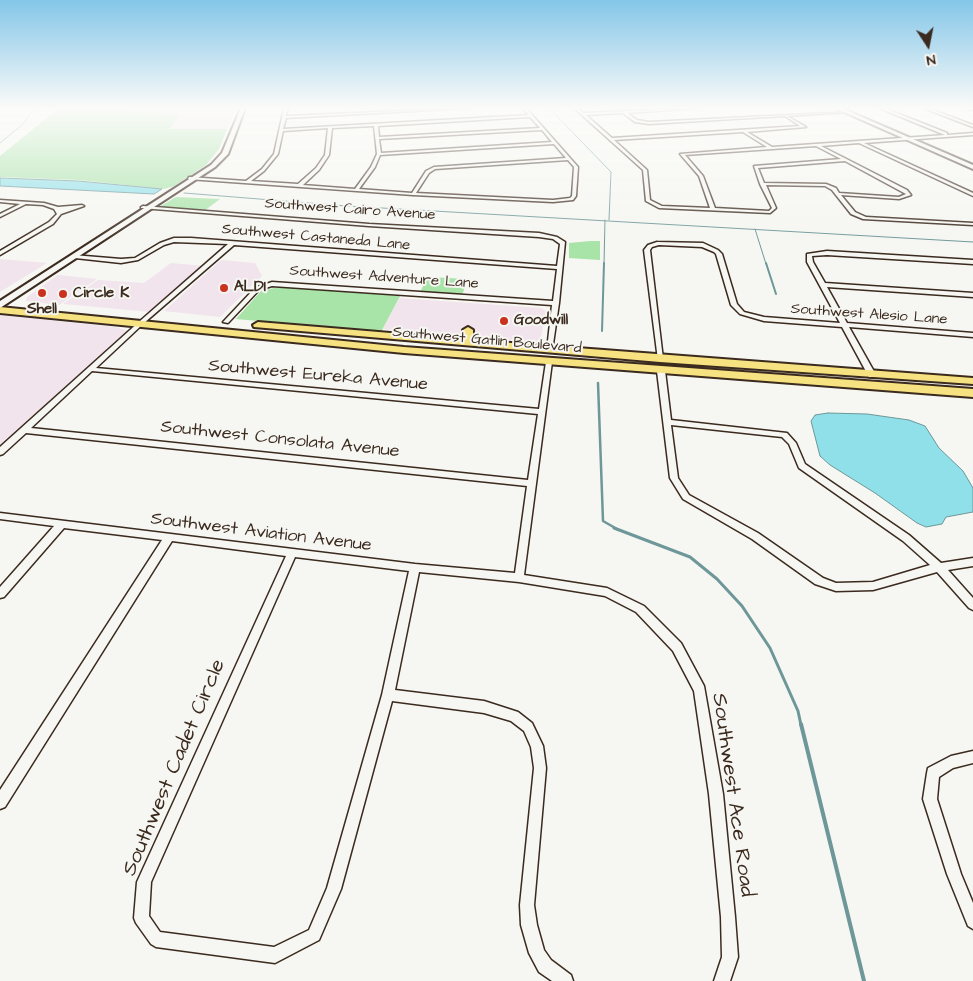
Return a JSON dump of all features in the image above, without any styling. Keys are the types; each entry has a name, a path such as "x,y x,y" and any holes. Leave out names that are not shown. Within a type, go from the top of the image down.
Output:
{"main road":[{"path":"1,304 192,178 216,158 218,154"},
{"path":"942,154 973,167"},
{"path":"1,304 146,208"},
{"name":"Southwest Gatlin Boulevard","path":"1,304 476,356 973,393"},
{"name":"Southwest Gatlin Boulevard","path":"146,319 226,322 631,357 973,381"},
{"path":"476,356 489,354 536,358 544,356 550,350"},
{"path":"549,362 554,357 561,355 609,359 631,357"}],"street":[{"path":"247,182 273,159 276,154"},
{"path":"299,186 318,169 327,154"},
{"path":"356,190 373,167 379,154 383,154"},
{"path":"192,178 412,194 566,201 574,196 577,170 564,154"},
{"path":"628,154 644,170 650,203 665,207 759,213 770,212 774,208 754,168 762,165 845,160"},
{"path":"683,154 682,156 693,165 701,176 713,210"},
{"path":"833,154 905,191 909,196 899,198 839,194"},
{"path":"885,154 973,195"},
{"path":"412,194 427,172 434,168 569,159"},
{"path":"762,184 822,184 831,187 839,194 853,213 872,219 973,224"},
{"path":"0,201 51,205 58,211 51,224 0,253"},
{"path":"0,216 27,202"},
{"name":"Southwest Cairo Avenue","path":"146,208 369,225 539,235 555,238 563,243 560,268"},
{"name":"Southwest Castaneda Lane","path":"75,256 121,261 136,259 162,244 174,240 560,268"},
{"path":"660,359 647,250 650,246 659,243 685,244 706,246 718,252 734,305 742,314 764,319"},
{"path":"0,452 146,319 232,244"},
{"path":"872,374 843,325 808,259 811,254 827,253 973,262"},
{"path":"550,350 560,268"},
{"name":"Southwest Adventure Lane","path":"226,322 257,289 272,284 556,303"},
{"path":"823,286 973,295"},
{"name":"Southwest Alesio Lane","path":"764,319 973,335"},
{"path":"518,578 549,362"},
{"name":"Southwest Eureka Avenue","path":"90,370 542,412"},
{"path":"661,371 674,478 686,497 755,536 819,581 836,587 873,586 939,567 973,562"},
{"path":"668,422 784,435 792,444 798,462 808,471 872,513 939,567 973,605"},
{"name":"Southwest Consolata Avenue","path":"24,430 532,483"},
{"name":"Southwest Aviation Avenue","path":"0,516 168,539 518,578"},
{"path":"0,594 62,525"},
{"path":"0,802 168,539"},
{"name":"Southwest Cadet Circle","path":"292,552 144,882 141,918 156,939 275,955 314,935 334,889 388,695 415,568"},
{"name":"Southwest Ace Road","path":"518,578 607,592 640,609 677,647 700,690 716,794 728,918 730,957 722,981"},
{"path":"388,695 503,711 514,716 528,728 537,746 540,768 527,905 529,925 537,953 544,966 565,981"},
{"path":"973,758 951,762 933,773 930,799 954,874 973,921"}],"shaded area":[{"path":"0,259 47,263 0,292"},
{"path":"221,260 255,263 262,276 220,317 164,311"},
{"path":"171,263 203,266 151,312 63,304 98,280 144,283"},
{"path":"58,275 97,279 59,305 26,301 27,297"},
{"path":"399,298 541,308 546,311 540,342 383,329"},
{"path":"0,315 114,327 129,331 0,444"}],"green space":[{"path":"3,154 215,154 206,165 174,186 164,189 79,180 0,177 0,156"},
{"path":"176,197 220,199 204,211 159,207"},
{"path":"600,241 600,260 569,258 569,243"},
{"path":"427,277 468,279 462,295 420,293"},
{"path":"279,287 400,296 381,332 236,319 261,291"}],"water":[{"path":"0,178 78,181 162,189 154,194 0,186"},
{"path":"828,413 867,414 909,420 925,426 939,448 963,471 973,488 973,512 946,517 942,524 926,527 917,523 875,493 830,465 820,456 811,421 815,415"}],"waterway":[{"path":"593,154 611,172 609,220"},
{"path":"184,193 347,206 605,221"},
{"path":"604,264 605,221"},
{"path":"605,221 755,229"},
{"path":"755,229 973,242"},
{"path":"755,229 766,264"},
{"path":"602,331 604,263"},
{"path":"766,263 776,294"},
{"path":"598,383 603,521 617,529"},
{"path":"614,528 690,557 717,579 742,606 770,648 798,711 801,725"},
{"path":"801,724 864,981"}],"place":[{"name":"ALDI","path":"224,288"},
{"name":"Shell","path":"42,293"},
{"name":"Circle K","path":"63,294"},
{"name":"Goodwill","path":"504,321"}]}
